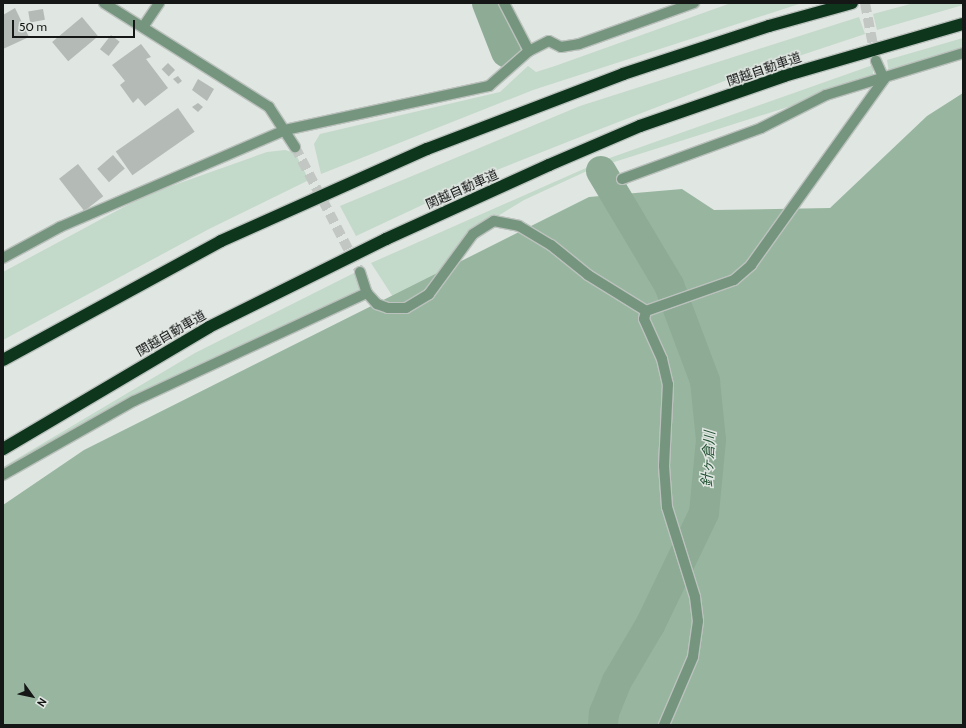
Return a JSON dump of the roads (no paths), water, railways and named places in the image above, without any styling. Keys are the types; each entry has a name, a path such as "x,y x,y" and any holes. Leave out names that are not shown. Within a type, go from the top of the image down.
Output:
{"highway":[{"path":"3,360 220,241 427,149 623,74 769,26 852,3"},
{"name":"関越自動車道","path":"3,449 209,327 386,239 536,171 640,126 784,76 963,24"}],"street":[{"path":"104,3 269,107 285,130 294,147"},
{"path":"143,27 159,3"},
{"path":"504,3 529,51"},
{"path":"3,258 60,227 285,130 489,86 529,51 549,41 561,47 579,44 694,3"},
{"path":"622,179 761,128 826,95 884,80 963,53"},
{"path":"876,61 884,80"},
{"path":"646,311 734,280 750,265 884,80"},
{"path":"360,272 367,293 388,308 406,308 429,294 473,234 494,221 518,226 551,245 588,275 646,311"},
{"path":"3,475 134,401 367,293"},
{"path":"646,311 644,319 662,359 668,384 664,466 667,507 695,597 698,621 693,657 664,725"}],"waterway":[{"name":"針ヶ倉川","path":"487,3 506,52"},
{"name":"針ヶ倉川","path":"601,171 669,285 705,381 711,440 704,513 650,625 617,681 604,713 603,725"}],"tunnel":[{"path":"865,3 876,61"},
{"path":"295,147 360,272"}]}
